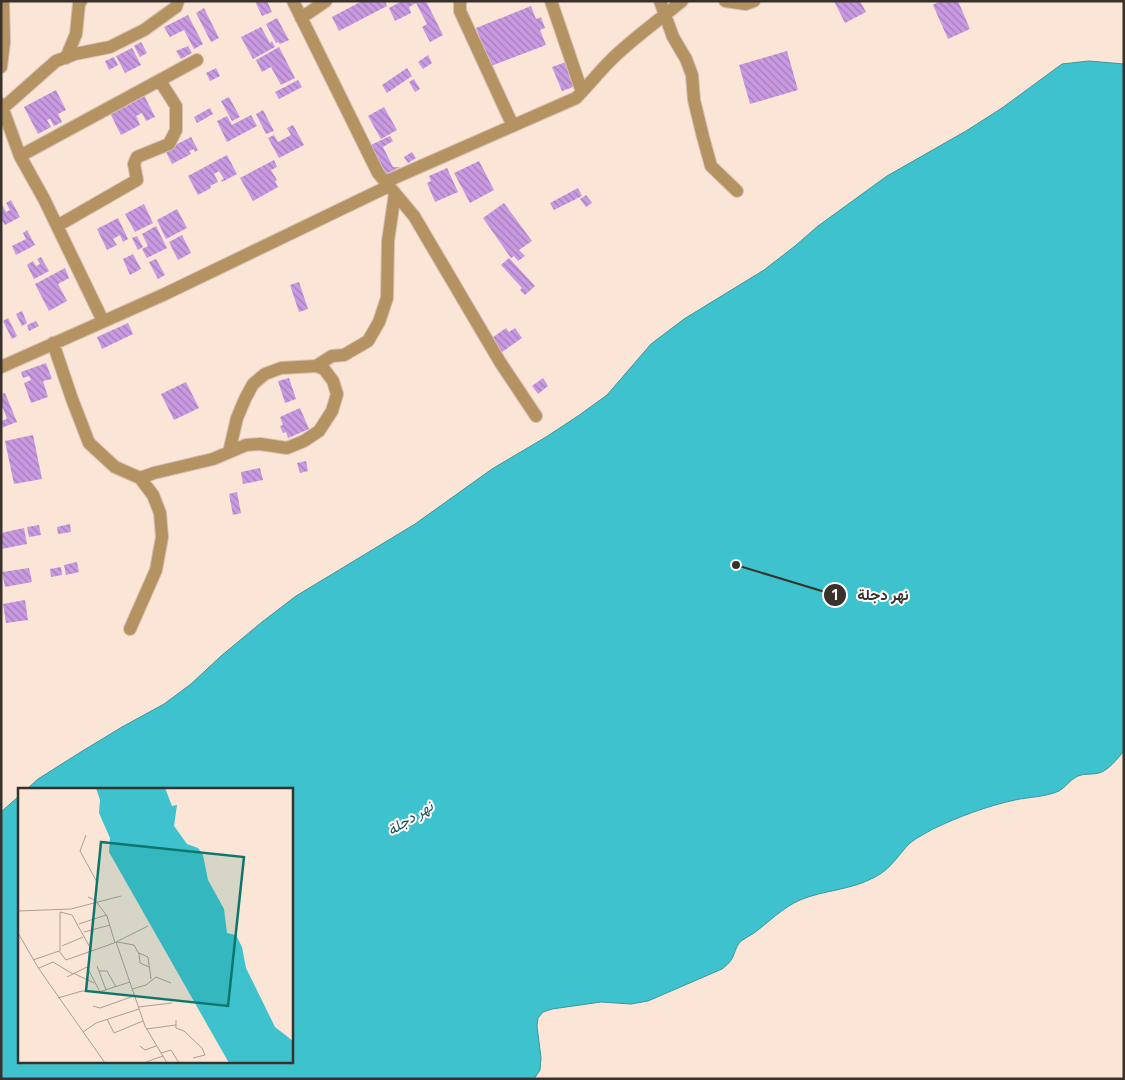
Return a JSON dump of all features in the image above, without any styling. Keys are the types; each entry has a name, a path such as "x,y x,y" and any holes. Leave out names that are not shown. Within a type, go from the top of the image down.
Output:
{"street":[{"path":"1,67 4,42 3,1"},
{"path":"66,58 76,34 79,4 81,1"},
{"path":"103,321 44,199 20,156 2,106 56,61 75,54 110,47 127,39 144,30 176,7 178,1"},
{"path":"293,1 378,173 414,216 500,362 536,416"},
{"path":"301,18 326,1"},
{"path":"460,1 460,11 513,126"},
{"path":"551,1 582,92"},
{"path":"660,1 673,38 686,59 692,75 694,100 711,166 737,191"},
{"path":"1,367 165,294 513,126 576,98 610,61 682,1"},
{"path":"725,1 746,4 754,1"},
{"path":"20,156 197,60"},
{"path":"57,226 137,180 134,164 137,157 168,144 176,130 176,106 160,81"},
{"path":"316,366 332,356 344,356 368,341 379,322 387,298 390,187"},
{"path":"53,343 89,443 114,467 140,478 153,495 160,513 162,537 156,570 130,629"},
{"path":"140,478 212,459 229,452 246,445 260,444 287,448 304,441 318,431 332,411 337,394 333,381 324,369 316,366 281,368 265,374 253,384 237,418 229,452"}],"water":[{"name":"نهر دجلة","path":"1089,61 1124,64 1124,751 1113,764 1099,773 1076,777 1054,793 994,805 933,829 910,843 881,874 857,885 809,897 787,907 741,941 731,961 722,969 648,1001 631,1004 601,1002 543,1012 538,1018 537,1026 541,1058 540,1070 534,1079 1,1079 1,812 18,797 18,1062 292,1062 292,788 28,788 38,779 84,750 164,704 191,684 221,656 296,596 415,524 492,469 578,416 607,395 651,344 684,319 764,270 818,226 887,176 1002,108 1062,64"}],"building":[{"path":"255,1 267,1 272,12 262,16"},
{"path":"362,1 385,1 387,6 339,31 332,17"},
{"path":"402,1 426,1 443,35 430,42 422,27 427,24 416,3 409,7 411,13 395,21 389,8"},
{"path":"834,1 860,1 866,12 845,23"},
{"path":"940,1 958,1 970,29 948,39 933,5"},
{"path":"531,6 536,19 541,17 545,28 540,30 546,45 491,66 476,28"},
{"path":"204,8 219,38 211,42 196,13"},
{"path":"188,15 203,44 194,49 184,30 170,37 164,27"},
{"path":"277,18 289,40 280,44 276,43 266,24"},
{"path":"261,27 270,43 272,41 275,47 253,59 241,37"},
{"path":"141,42 147,53 140,57 134,46"},
{"path":"188,46 192,53 181,59 176,51"},
{"path":"279,47 295,78 281,85 271,67 262,72 256,60"},
{"path":"132,48 141,65 125,73 116,56"},
{"path":"787,51 798,90 750,104 739,65"},
{"path":"428,55 432,63 423,69 418,62"},
{"path":"114,57 118,65 109,70 105,61"},
{"path":"566,62 576,86 562,91 552,67"},
{"path":"216,68 220,76 210,81 206,73"},
{"path":"407,68 412,76 387,93 382,85"},
{"path":"414,79 420,89 415,92 409,82"},
{"path":"298,80 302,87 279,99 275,92"},
{"path":"56,90 66,110 58,114 62,122 54,126 50,119 47,120 51,127 38,134 24,107"},
{"path":"144,95 155,117 146,121 142,113 136,116 140,125 121,135 110,113"},
{"path":"229,97 240,117 232,121 221,101"},
{"path":"384,107 397,130 381,139 368,116"},
{"path":"210,108 213,114 197,123 194,117"},
{"path":"263,110 274,131 266,134 256,114"},
{"path":"251,115 257,126 227,142 217,121 227,116 232,125"},
{"path":"293,125 304,145 279,158 268,138 274,135 278,142 291,135 287,128"},
{"path":"390,136 393,141 383,147 393,167 400,167 386,174 371,145"},
{"path":"191,137 198,150 195,152 194,149 189,151 191,154 172,164 165,150"},
{"path":"412,152 416,158 408,163 404,157"},
{"path":"227,155 237,174 222,182 221,180 224,179 219,171 214,174 218,182 198,195 188,176"},
{"path":"274,160 277,167 271,170 277,180 275,181 278,187 253,201 240,178"},
{"path":"479,161 494,190 470,203 454,173"},
{"path":"447,168 458,192 435,202 427,183 431,181 429,176"},
{"path":"578,188 582,196 554,210 550,203"},
{"path":"586,195 592,203 586,207 580,199"},
{"path":"11,200 20,217 5,225 1,219 1,203 6,212 10,210 6,203"},
{"path":"504,203 532,241 519,250 525,256 518,261 514,256 511,258 483,218"},
{"path":"144,204 153,223 135,232 125,214"},
{"path":"177,209 187,228 166,239 157,220"},
{"path":"118,218 128,239 123,242 120,235 113,239 117,245 107,250 97,229"},
{"path":"156,226 167,248 147,258 142,249 148,246 142,234"},
{"path":"27,230 35,245 16,255 12,246 26,239 23,233"},
{"path":"182,235 191,253 178,260 169,242"},
{"path":"137,236 143,247 138,250 132,238"},
{"path":"133,254 141,269 130,275 123,259"},
{"path":"41,257 49,271 34,279 27,265 33,261 36,266 40,264 37,259"},
{"path":"509,258 535,286 525,295 520,290 522,288 501,265"},
{"path":"156,259 165,275 158,279 149,262"},
{"path":"65,268 69,278 58,284 67,301 49,311 35,284"},
{"path":"299,282 308,309 299,312 290,285"},
{"path":"22,311 27,323 22,326 16,314"},
{"path":"8,318 17,336 12,339 3,321"},
{"path":"36,321 39,326 29,331 27,325"},
{"path":"128,323 133,334 102,349 97,337"},
{"path":"506,328 509,332 515,328 522,338 502,352 495,343 489,340"},
{"path":"46,363 52,379 43,381 48,397 31,403 24,383 31,380 29,376 23,378 21,372"},
{"path":"289,378 296,399 285,403 278,381"},
{"path":"543,378 548,386 538,394 532,386"},
{"path":"186,382 199,408 174,420 161,394"},
{"path":"5,393 17,422 1,428 1,421 7,419 3,408 1,409 1,394"},
{"path":"300,408 309,429 288,438 286,432 283,433 280,426 283,425 280,417"},
{"path":"33,435 42,479 14,484 5,441"},
{"path":"306,461 308,471 300,473 297,463"},
{"path":"260,468 263,480 243,484 241,472"},
{"path":"237,492 241,513 233,515 229,494"},
{"path":"70,524 71,532 58,534 57,527"},
{"path":"39,525 41,535 29,537 27,527"},
{"path":"24,528 27,544 1,549 1,533"},
{"path":"77,562 79,572 66,575 64,565"},
{"path":"61,567 62,575 51,577 50,569"},
{"path":"29,568 32,582 5,587 2,572"},
{"path":"25,600 28,620 6,623 3,604"}],"place":[{"name":"نهر دجلة","path":"736,565"}]}
